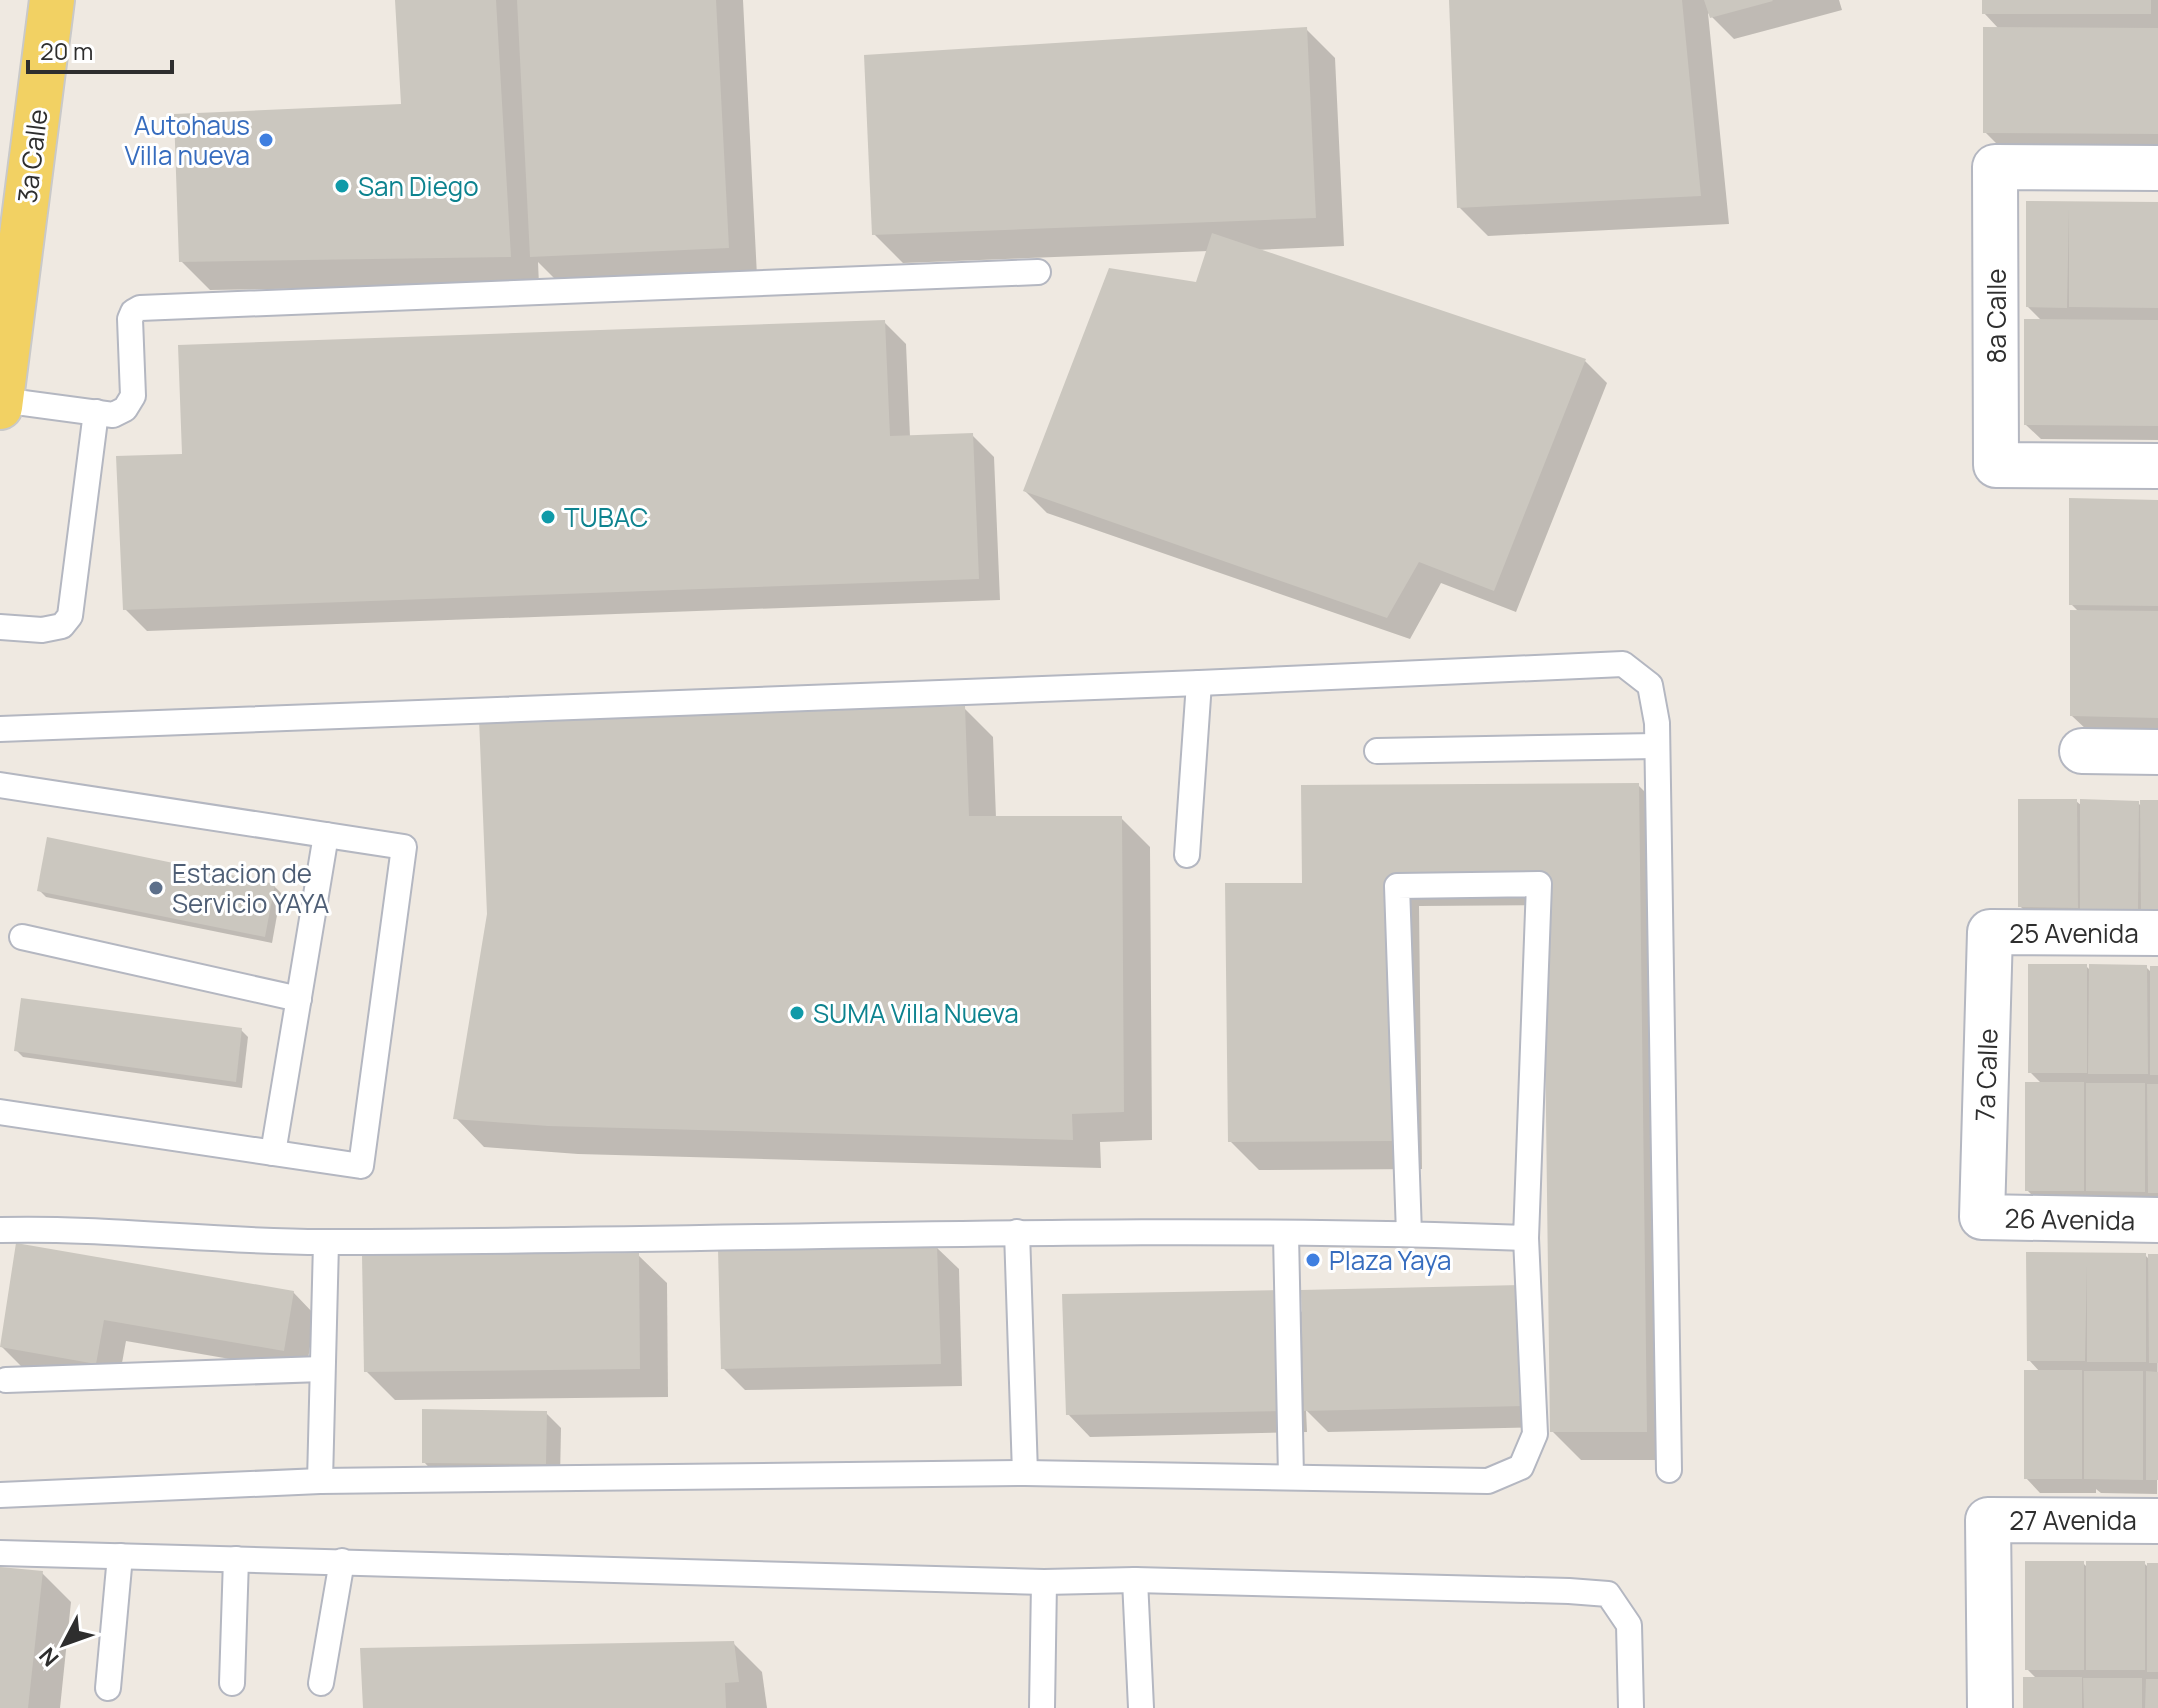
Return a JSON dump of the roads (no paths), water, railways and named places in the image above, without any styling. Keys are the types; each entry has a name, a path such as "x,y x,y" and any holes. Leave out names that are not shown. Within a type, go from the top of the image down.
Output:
{"main road":[{"name":"3a Calle","path":"1,403 52,0"}],"street":[{"name":"8a Calle","path":"2158,168 1995,167 1996,465 2158,466"},
{"path":"2082,751 2158,752"},
{"name":"25 Avenida","path":"1990,932 2158,933"},
{"name":"7a Calle","path":"1982,1217 1990,932"},
{"name":"26 Avenida","path":"1982,1217 2158,1220"},
{"name":"27 Avenida","path":"1990,1708 1988,1520 2158,1521"}],"lane":[{"path":"1,403 113,415 125,409 133,396 130,319 133,312 140,308 1038,272"},
{"path":"0,627 42,630 62,626 70,616 96,412"},
{"path":"0,729 1623,664 1650,685 1657,723 1669,1470"},
{"path":"1187,855 1199,683"},
{"path":"1377,751 1656,746"},
{"path":"0,785 404,847 361,1166 0,1112"},
{"path":"273,1153 326,835"},
{"path":"0,1495 320,1481 1025,1473 1488,1481 1521,1467 1535,1434 1526,1238 1539,884 1397,886 1409,1234"},
{"path":"22,937 299,999"},
{"path":"0,1230 326,1243 1017,1232 1409,1234 1526,1238"},
{"path":"1017,1232 1025,1473"},
{"path":"1286,1234 1291,1477"},
{"path":"320,1481 326,1243"},
{"path":"6,1380 322,1369"},
{"path":"0,1553 1608,1594 1629,1625 1631,1708"},
{"path":"108,1688 120,1556"},
{"path":"232,1683 236,1559"},
{"path":"321,1683 342,1561"},
{"path":"1135,1580 1141,1708"},
{"path":"1042,1708 1044,1582"}],"place":[{"name":"Autohaus Villa nueva","path":"266,140"},
{"name":"San Diego","path":"342,186"},
{"name":"TUBAC","path":"548,517"},
{"name":"Estacion de Servicio YAYA","path":"156,888"},
{"name":"SUMA Villa Nueva","path":"797,1013"},
{"name":"Plaza Yaya","path":"1313,1260"}]}
